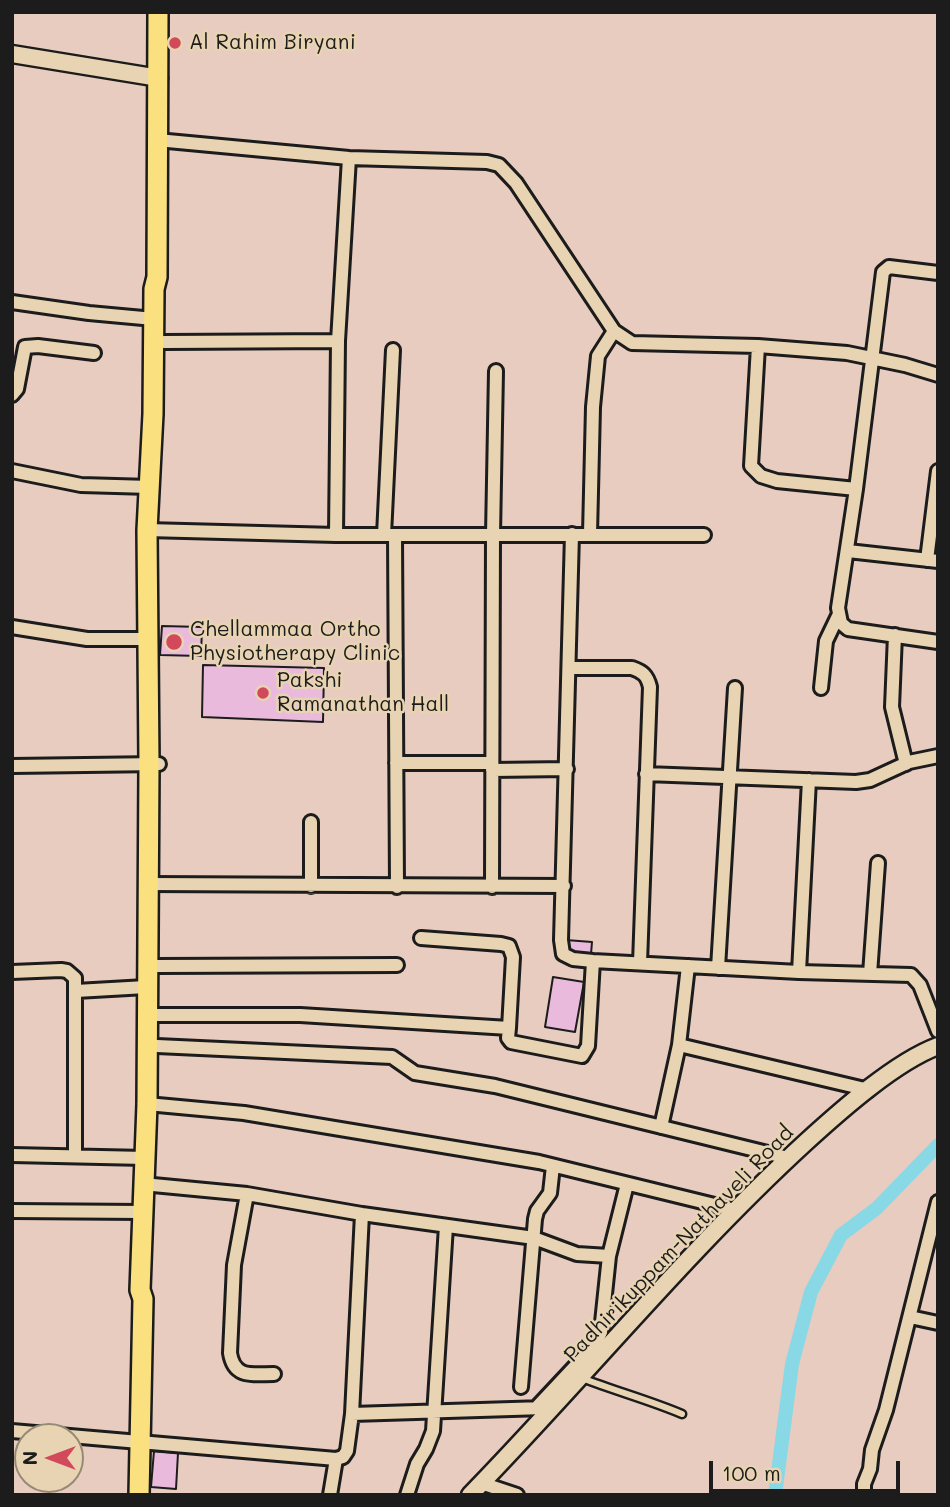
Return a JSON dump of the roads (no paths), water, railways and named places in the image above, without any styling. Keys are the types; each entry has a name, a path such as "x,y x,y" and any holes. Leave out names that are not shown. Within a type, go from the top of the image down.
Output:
{"main road":[{"path":"151,1015 157,966 153,884 156,637 150,487 154,289 157,277 158,12"},
{"path":"154,764 147,639 164,342 163,289 157,277"},
{"path":"143,1299 149,1289 153,1185 153,1050 146,988 153,884"},
{"path":"139,1495 142,1212 152,1104"}],"street":[{"path":"12,54 159,78"},
{"path":"157,140 349,158 493,163 516,183 612,334 632,343 646,345 758,346 847,353 938,375"},
{"path":"336,535 338,341 349,158"},
{"path":"821,688 826,641 838,615 848,551 885,269 889,267 938,273"},
{"path":"12,302 154,319"},
{"path":"590,534 593,407 598,356 612,334"},
{"path":"164,342 338,341"},
{"path":"12,395 17,389 25,346 94,354"},
{"path":"758,346 751,466 761,476 777,481 856,489"},
{"path":"393,350 389,535 397,887"},
{"path":"492,887 496,372"},
{"path":"12,471 82,485 150,487"},
{"path":"848,551 932,561 938,471"},
{"path":"152,531 336,535 704,535"},
{"path":"572,534 561,940 563,954 573,960 911,975 915,977 938,1031"},
{"path":"838,615 848,629 938,642"},
{"path":"12,627 87,639 147,639"},
{"path":"895,635 892,707 906,764"},
{"path":"570,668 632,668 642,671 648,677 650,687 640,963"},
{"path":"718,968 736,688"},
{"path":"646,774 856,782 938,756"},
{"path":"396,763 567,769"},
{"path":"12,766 154,764"},
{"path":"799,972 809,780"},
{"path":"311,822 311,886"},
{"path":"870,974 878,863"},
{"path":"153,884 564,886"},
{"path":"421,938 509,946 513,957 508,1038 511,1042 582,1056 588,1046 593,961"},
{"path":"157,966 397,965"},
{"path":"661,1127 679,1045 688,966"},
{"path":"12,972 67,971 75,978 75,1156"},
{"path":"76,991 146,988"},
{"path":"151,1015 300,1015 509,1028"},
{"path":"679,1045 869,1090"},
{"name":"Padhirikuppam-Nathaveli Road","path":"475,1489 544,1408 579,1377 735,1210 788,1158 831,1119 869,1090 922,1052 938,1046"},
{"path":"153,1050 392,1057 415,1073 495,1086 788,1158"},
{"path":"152,1104 244,1113 553,1166 735,1210"},
{"path":"12,1155 145,1158"},
{"path":"521,1387 537,1211 552,1188 553,1166"},
{"path":"352,1414 544,1408 594,1345 601,1332 609,1256 627,1184"},
{"path":"153,1185 247,1194 362,1214 534,1238 577,1254 609,1256"},
{"path":"247,1194 234,1265 231,1364 246,1374 274,1374"},
{"path":"864,1495 872,1450 886,1410 938,1202"},
{"path":"12,1211 142,1212"},
{"path":"12,1431 336,1460 343,1457 347,1451 352,1414 362,1214"},
{"path":"407,1495 417,1464 430,1441 446,1226"},
{"path":"910,1317 938,1323"},
{"path":"330,1495 336,1460"},
{"path":"475,1489 517,1495"}],"lane":[{"path":"579,1377 682,1414"}],"waterway":[{"path":"775,1495 792,1364 811,1292 841,1235 877,1208 938,1145"}],"place":[{"name":"Al Rahim Biryani","path":"175,43"},
{"name":"Chellammaa Ortho Physiotherapy Clinic","path":"174,642"},
{"name":"Pakshi Ramanathan Hall","path":"263,693"}]}
